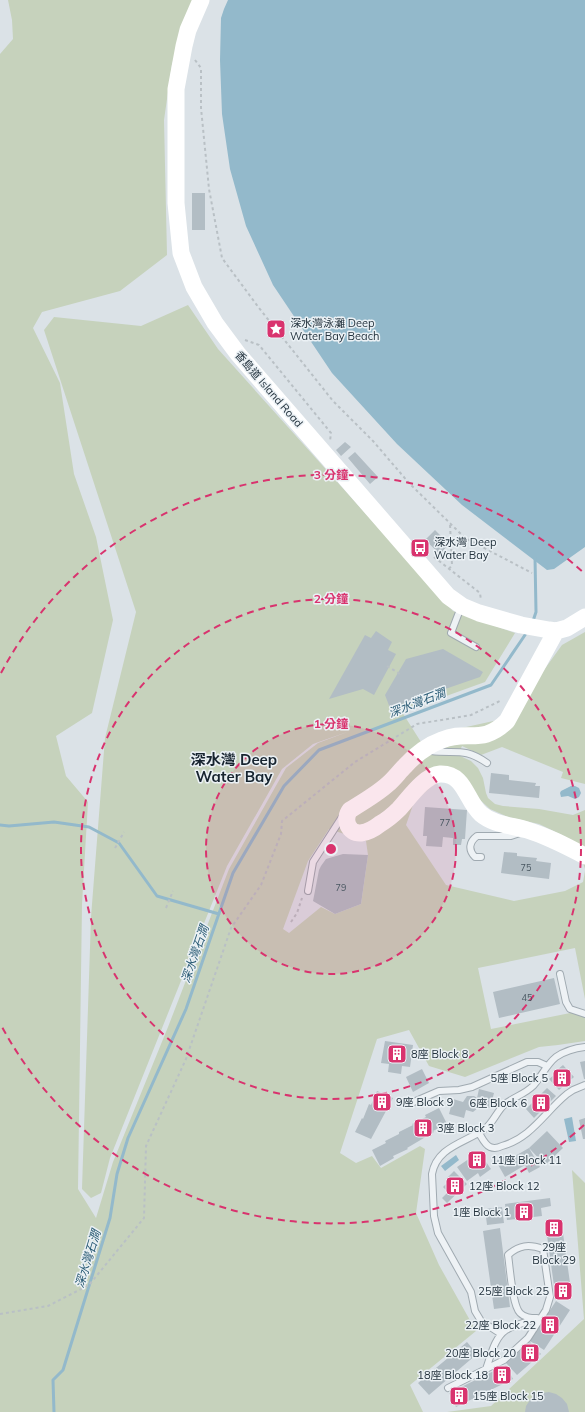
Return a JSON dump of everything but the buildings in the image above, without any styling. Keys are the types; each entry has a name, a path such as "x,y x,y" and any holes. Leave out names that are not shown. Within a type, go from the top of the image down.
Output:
{"main road":[{"name":"香島道 Island Road","path":"201,0 191,22 187,36 176,89 176,203 181,254 192,283 214,323 238,354 448,596 462,606 479,613 521,625 556,631"},
{"path":"585,617 567,628 556,631 507,721 492,732 482,735 455,736 447,738 424,750 409,761 388,784 350,810 347,814 346,821 347,825 353,831 361,833 372,829 393,815 428,779 438,774 446,774 460,782 476,809 487,818 500,824 526,830 548,838 585,856"}],"lane":[{"path":"462,606 451,633 476,647"},
{"path":"424,750 462,751 480,758 487,763"},
{"path":"308,891 315,858 343,816 347,814"},
{"path":"481,857 475,857 470,849 471,842 477,836 512,836 526,830"},
{"path":"560,974 566,1002 570,1009 585,1014"},
{"path":"501,1334 481,1321 475,1311 471,1292 438,1233 434,1216 432,1174 436,1161 443,1153 487,1127 506,1103 532,1087 547,1066 563,1053 585,1047"},
{"path":"409,1104 439,1091 459,1090 472,1087 527,1062 538,1062 547,1066"},
{"path":"478,1133 486,1144 492,1148 515,1142 533,1129 567,1094 585,1085"},
{"path":"448,1388 504,1360 528,1338 548,1304 550,1297 544,1249 530,1246 519,1247 508,1254 515,1304 521,1314 531,1318 540,1317"},
{"path":"486,1369 496,1342 501,1334 510,1328 540,1317"}],"path":[{"path":"192,56 201,68 201,108 209,189 222,258 259,308 333,401 372,441 409,483 465,538 532,573"},
{"name":"香島道 Island Road","path":"241,334 246,341 259,345 331,434 330,441"},
{"path":"449,569 452,565 450,524"},
{"path":"430,553 480,593 482,604"},
{"path":"387,666 400,674"},
{"path":"0,1314 48,1306 89,1285 144,1218 146,1146 186,1060 231,928 261,885 282,834 282,821 355,762 417,724 471,715 501,702 505,697"},
{"path":"115,848 124,832"},
{"path":"166,908 173,891"},
{"path":"291,922 297,913 302,898"}],"green space":[{"path":"8,0 194,0 172,64 164,120 167,255 120,291 42,312 33,328 60,383 74,474 96,537 113,620 92,713 56,736 66,776 88,802 82,904 78,1189 96,1218 113,1162 168,1027 229,869 286,768 318,743 350,731 313,744 282,769 227,866 110,1158 101,1193 91,1198 82,1189 91,917 105,738 136,612 44,330 54,317 141,326 188,305 218,349 453,611 515,633 485,682 402,712 421,742 448,731 498,720 531,688 562,645 585,632 585,784 561,778 563,772 502,747 481,755 462,746 458,755 471,761 478,768 483,778 488,798 495,804 573,815 585,810 585,869 576,843 539,824 508,817 490,809 479,799 443,780 433,785 414,802 406,825 446,885 514,901 565,891 583,882 585,871 585,999 575,948 478,968 491,1029 585,1010 585,1041 539,1047 465,1077 429,1066 409,1030 377,1039 340,1153 356,1163 372,1156 381,1168 420,1146 425,1149 416,1213 439,1265 476,1331 410,1385 423,1412 0,1412 0,54 13,39 12,20","holes":["329,829 366,841 368,855 361,904 335,914 321,907 289,933 283,929 308,861"]},
{"path":"572,1170 585,1183 585,1412 447,1412 491,1406 584,1319"}],"water":[{"path":"228,0 585,0 585,547 554,569 547,570 462,505 397,444 332,373 273,285 246,226 230,169 222,114 220,60 221,18"},
{"path":"571,786 579,788 581,793 579,797 575,799 568,796 561,797 561,791"},
{"path":"572,1117 576,1141 569,1142 564,1119"},
{"path":"456,1155 459,1160 445,1171 441,1166"}],"waterway":[{"path":"533,621 536,612 535,557"},
{"name":"深水灣石澗","path":"54,1412 53,1380 63,1370 110,1218 117,1174 128,1138 186,1009 233,873 284,786 319,750 491,685 525,635"},
{"path":"0,825 9,826 54,822 89,827 119,843 157,896 219,914"}],"place":[{"name":"深水灣泳灘 Deep Water Bay Beach","path":"276,329"},
{"name":"深水灣 Deep Water Bay","path":"420,548"},
{"name":"8座 Block 8","path":"397,1054"},
{"name":"5座 Block 5","path":"562,1078"},
{"name":"9座 Block 9","path":"382,1102"},
{"name":"6座 Block 6","path":"541,1103"},
{"name":"3座 Block 3","path":"423,1128"},
{"name":"11座 Block 11","path":"477,1160"},
{"name":"12座 Block 12","path":"455,1186"},
{"name":"1座 Block 1","path":"524,1212"},
{"name":"29座 Block 29","path":"554,1228"},
{"name":"25座 Block 25","path":"563,1291"},
{"name":"22座 Block 22","path":"550,1325"},
{"name":"20座 Block 20","path":"530,1353"},
{"name":"18座 Block 18","path":"502,1375"},
{"name":"15座 Block 15","path":"459,1396"}],"district":[{"name":"深水灣 Deep Water Bay","path":"234,768"}]}
